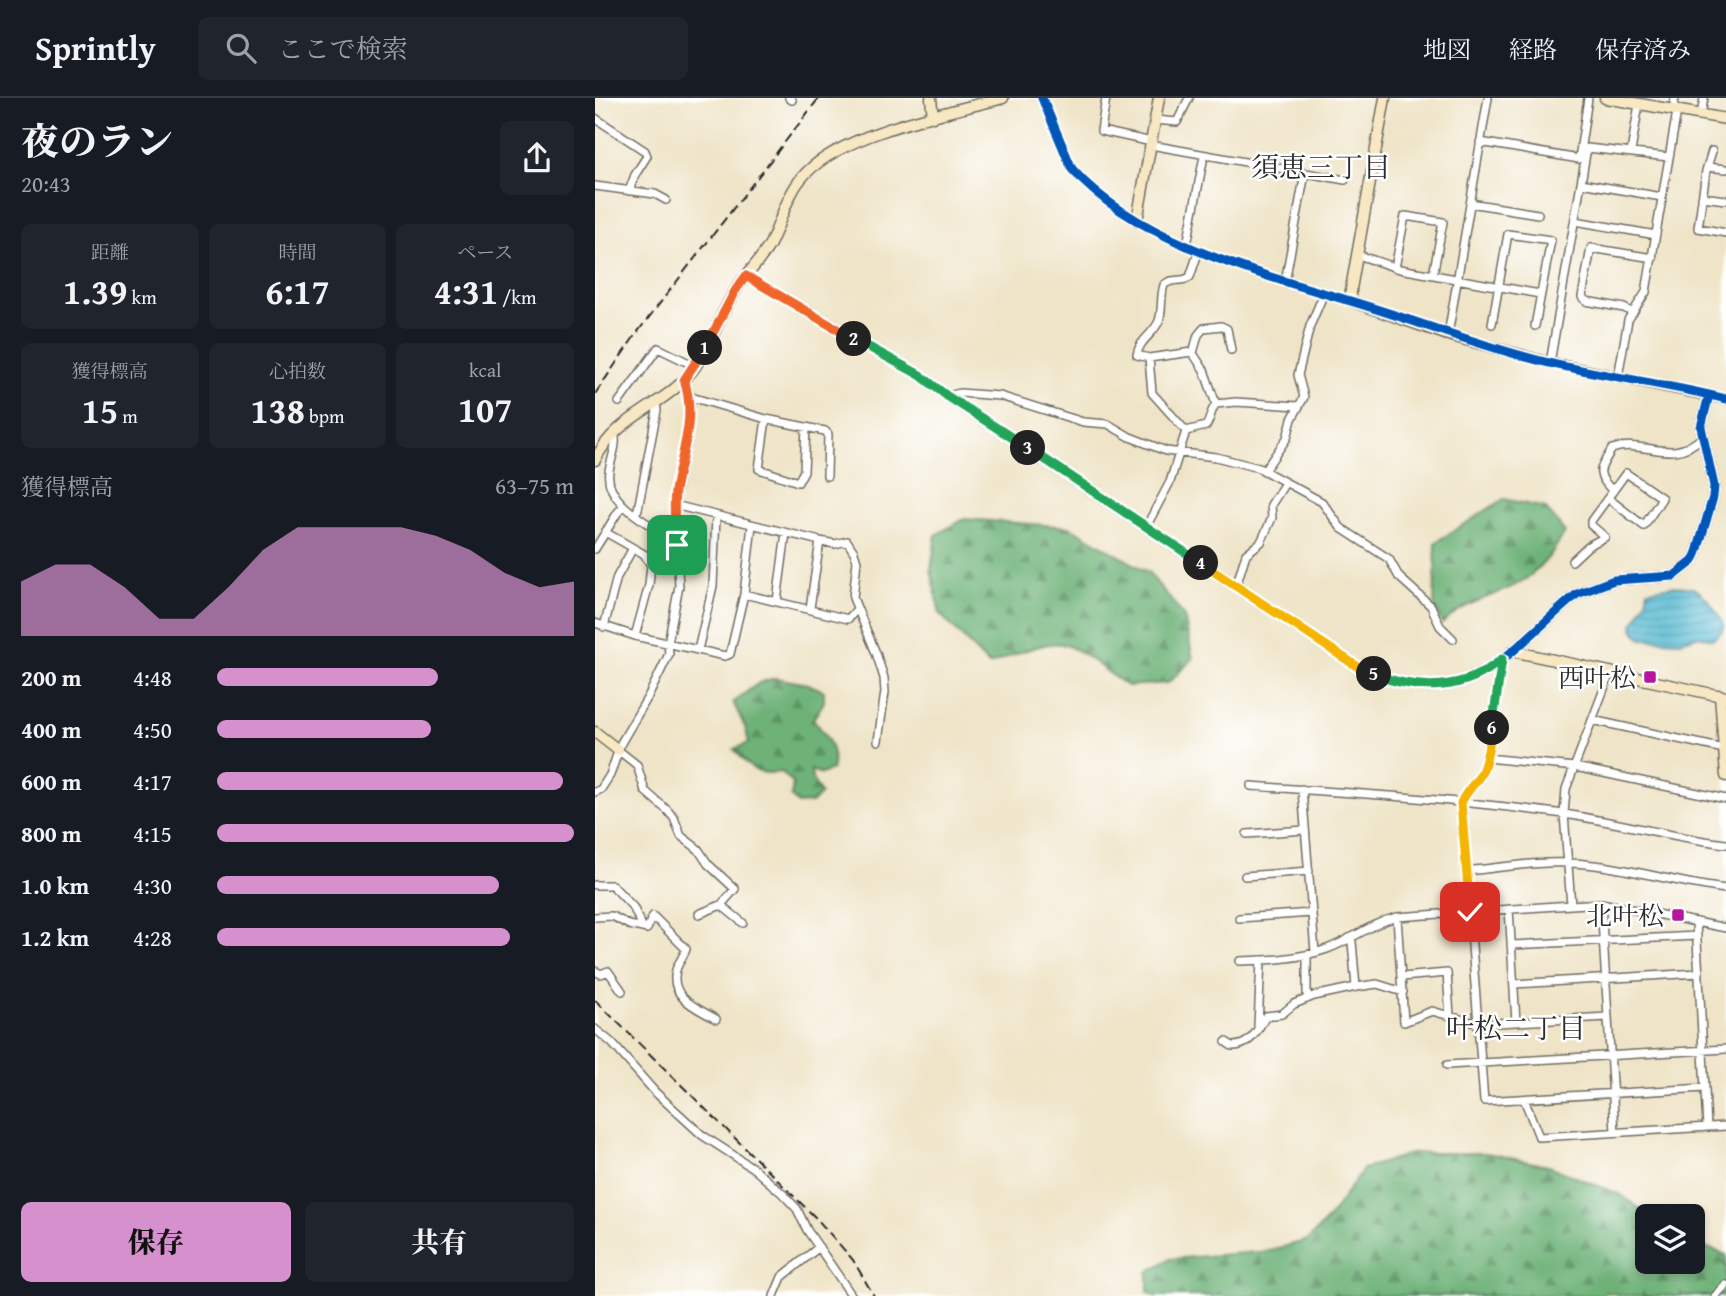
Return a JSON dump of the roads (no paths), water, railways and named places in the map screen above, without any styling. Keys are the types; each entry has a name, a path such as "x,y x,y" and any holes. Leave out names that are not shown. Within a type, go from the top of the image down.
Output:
{"street":[{"path":"931,98 933,117"},
{"path":"595,460 605,441 614,432 684,380 695,366 735,291 768,248 792,194 806,173 825,159 867,137 1003,98"},
{"path":"1042,98 1072,169 1095,193 1137,221 1199,250 1285,282 1351,301 1448,335 1550,363 1726,399"},
{"path":"1106,98 1101,131 1345,180"},
{"path":"1137,221 1159,98"},
{"path":"1156,120 1177,122 1189,98"},
{"path":"1351,301 1385,98"},
{"path":"1448,335 1487,98"},
{"path":"1480,142 1579,159 1588,98"},
{"path":"1605,98 1726,119"},
{"path":"1618,377 1628,320 1646,292 1653,258 1675,98"},
{"path":"1701,115 1704,98"},
{"path":"1631,152 1639,104"},
{"path":"595,118 645,151 647,156 629,191"},
{"path":"1550,363 1587,148 1669,157"},
{"path":"1712,151 1698,228 1726,233"},
{"path":"1187,244 1203,161"},
{"path":"1707,167 1726,169"},
{"path":"1285,282 1305,173"},
{"path":"1581,183 1662,197"},
{"path":"595,186 655,194 666,200"},
{"path":"1702,197 1726,200"},
{"path":"1470,203 1538,214"},
{"path":"1395,268 1405,216 1443,222 1433,275"},
{"path":"1575,221 1656,235"},
{"path":"1492,324 1508,234 1551,240 1535,326"},
{"path":"1633,313 1624,308 1582,298 1591,248 1653,258"},
{"path":"1193,353 1149,358 1140,357 1137,352 1139,345 1154,331 1158,322 1164,285 1173,279 1185,280 1190,276 1199,250"},
{"path":"1358,255 1395,268 1541,294"},
{"path":"746,276 920,375 947,396 1358,667 1399,682 1436,687 1485,673 1577,594 1587,589 1614,580 1674,576 1693,561 1707,519 1714,486 1702,437 1703,417 1709,395"},
{"path":"1264,471 1287,438 1292,419 1304,397 1298,380 1300,369 1310,326 1324,293"},
{"path":"1216,404 1203,370 1193,353 1198,335 1204,328 1221,326 1227,329 1231,350"},
{"path":"619,402 658,348 695,366"},
{"path":"1149,358 1152,393 1186,431"},
{"path":"595,792 601,789 610,775 618,750 669,654 668,643 679,586 674,506 691,397 684,380"},
{"path":"947,396 960,393 1000,396 1083,422 1108,424 1153,447 1178,454 1216,457 1264,471 1322,502 1341,528 1389,559 1399,578 1431,606 1440,626 1453,639"},
{"path":"691,397 766,419 825,431 828,434 827,476"},
{"path":"635,514 657,410 656,401"},
{"path":"1186,431 1206,426 1211,409 1216,404 1236,402 1299,407"},
{"path":"1155,405 1158,403 1170,418 1173,417"},
{"path":"766,419 759,469 798,482 804,471 806,428"},
{"path":"1146,527 1170,482 1186,431"},
{"path":"614,432 616,439 608,480 610,485 624,506 666,536 676,536"},
{"path":"1613,491 1600,474 1612,449 1685,450 1702,437"},
{"path":"1571,561 1588,546 1605,537 1591,522 1626,473 1662,499 1644,526 1609,499"},
{"path":"1236,586 1246,554 1261,542 1272,518 1271,505 1285,483"},
{"path":"595,549 624,506"},
{"path":"674,506 820,541 835,544 847,541 854,552 857,568 852,590 857,609 884,678 885,692 878,741"},
{"path":"698,650 713,586 716,516"},
{"path":"595,623 635,636 725,656 730,654 744,594 753,525"},
{"path":"605,532 644,554 651,565 649,585 635,636"},
{"path":"777,601 786,533"},
{"path":"810,608 820,541"},
{"path":"604,627 617,577 633,548"},
{"path":"744,594 848,619 857,609"},
{"path":"1512,650 1723,696 1726,776"},
{"path":"1502,659 1487,758 1482,772 1461,803 1484,1101 1705,1088"},
{"path":"1571,905 1564,814 1566,789 1609,673"},
{"path":"1592,720 1724,749"},
{"path":"595,732 637,765 645,791 674,818 681,836 698,849 708,864 735,888 721,905 699,914"},
{"path":"1487,758 1575,767 1726,799"},
{"path":"1251,786 1564,814 1726,844"},
{"path":"1302,789 1315,952"},
{"path":"1247,834 1305,830"},
{"path":"1466,871 1568,862 1726,889"},
{"path":"1245,876 1309,872"},
{"path":"595,885 612,885 633,907 643,928"},
{"path":"1601,903 1615,1132"},
{"path":"1240,961 1307,956 1328,949 1381,921 1397,917 1509,909 1601,903 1726,928"},
{"path":"721,905 743,923"},
{"path":"1509,909 1516,1022"},
{"path":"1239,918 1312,913"},
{"path":"595,917 612,916 629,925 647,929 653,916 686,949 676,970 678,992 684,1001 716,1019"},
{"path":"1397,917 1404,1022 1410,1022 1429,1012 1478,1024 1608,1017"},
{"path":"1696,922 1707,1127"},
{"path":"1511,945 1696,936"},
{"path":"1349,938 1352,942 1356,987"},
{"path":"1307,956 1307,999"},
{"path":"1258,1029 1261,960"},
{"path":"595,971 601,974 608,971 622,991"},
{"path":"1402,977 1447,973 1450,1016"},
{"path":"1514,984 1699,974"},
{"path":"1226,1042 1233,1046 1243,1045 1257,1033 1266,1016 1282,1014 1294,1004 1307,999 1377,984 1403,992"},
{"path":"595,1028 612,1043 655,1092 702,1135 753,1168 783,1194 797,1209 852,1296"},
{"path":"1447,1065 1726,1049"},
{"path":"1524,1099 1539,1137 1726,1126"},
{"path":"774,1296 782,1277 819,1247"},
{"path":"1715,1296 1726,1285"}],"water":[{"path":"1671,586 1689,587 1699,591 1720,618 1724,627 1722,631 1713,639 1697,636 1681,641 1642,639 1633,629 1633,625 1646,601 1648,590"}],"railway":[{"path":"595,394 636,334 819,98"},
{"path":"595,1000 817,1219 853,1260 874,1296"}],"place":[{"name":"西叶松","path":"1650,677"},
{"name":"北叶松","path":"1678,915"}],"district":[{"name":"須恵三丁目","path":"1321,166"},
{"name":"叶松二丁目","path":"1516,1027"}]}
